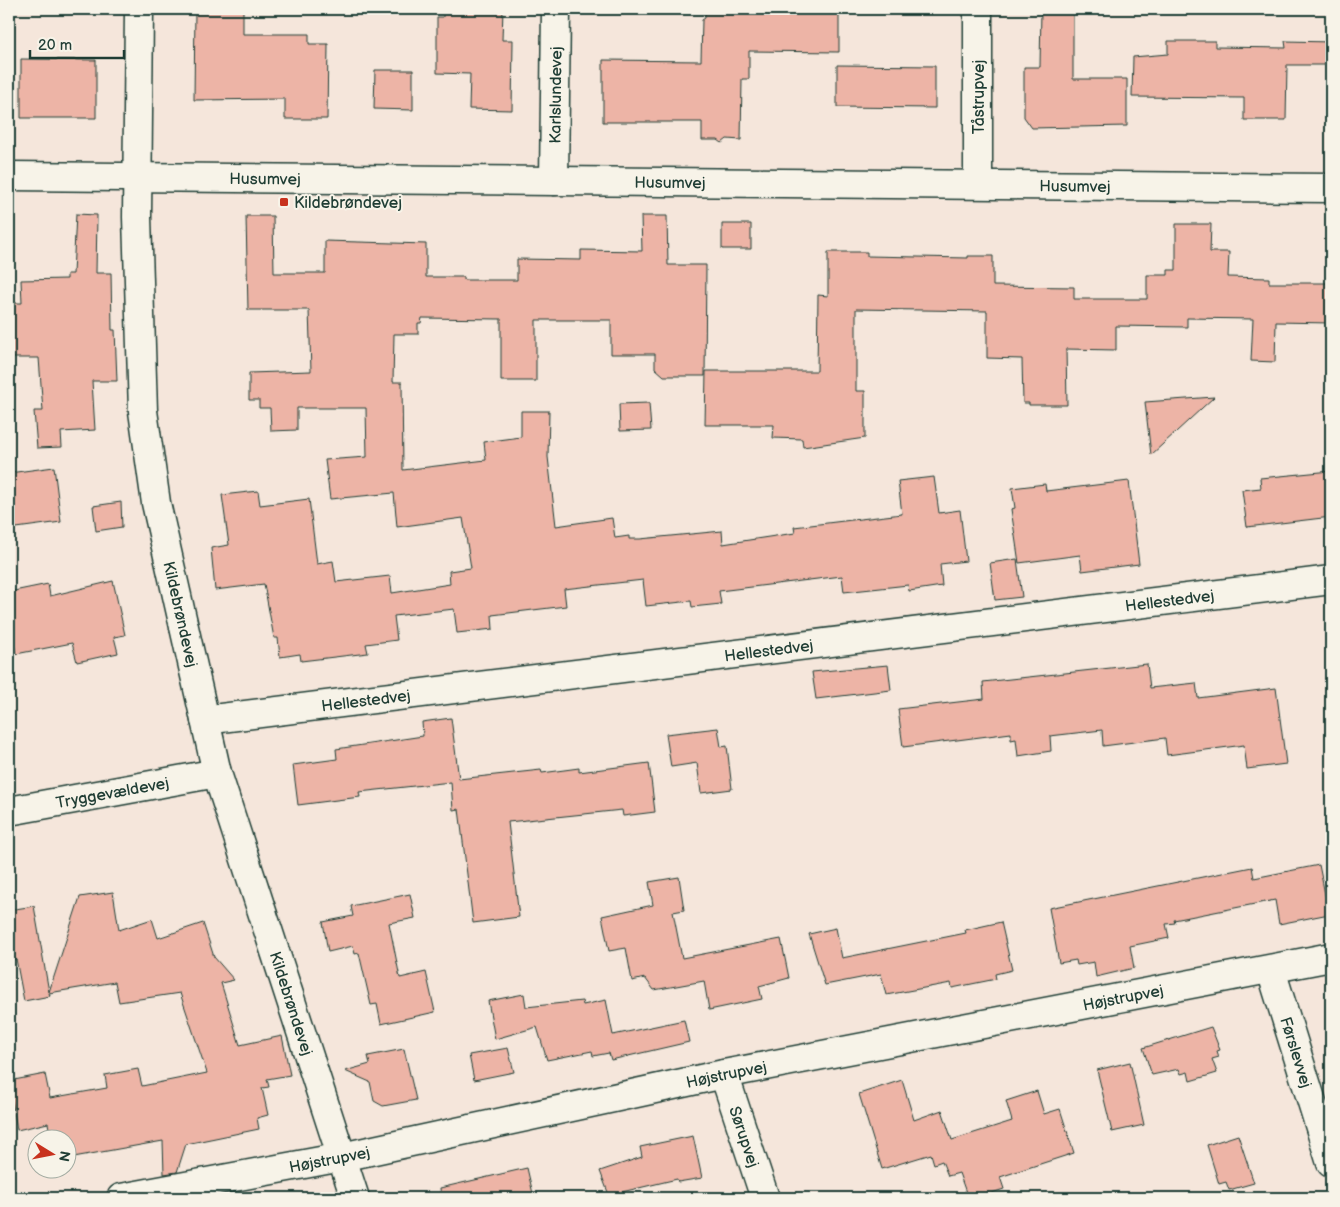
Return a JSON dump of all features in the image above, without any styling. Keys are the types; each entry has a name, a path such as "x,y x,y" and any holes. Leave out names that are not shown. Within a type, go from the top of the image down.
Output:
{"street":[{"name":"Kildebrøndevej","path":"139,9 137,177 145,433 156,503 216,773 355,1198"},
{"name":"Karlslundevej","path":"554,181 556,9"},
{"name":"Tåstrupvej","path":"978,9 978,184"},
{"name":"Husumvej","path":"9,176 1331,188"},
{"name":"Hellestedvej","path":"205,720 1331,580"},
{"name":"Tryggevældevej","path":"9,811 216,773"},
{"name":"Højstrupvej","path":"121,1198 342,1157 724,1074 1331,957"},
{"name":"Førslevvej","path":"1271,970 1331,1163"},
{"name":"Sørupvej","path":"724,1074 765,1198"}],"building":[{"path":"195,9 243,9 243,34 309,34 309,44 328,44 327,119 285,119 285,99 194,100"},
{"path":"443,9 503,9 502,40 513,40 512,110 469,109 470,74 437,73 437,17 443,17"},
{"path":"705,9 839,9 839,52 749,51 749,79 742,79 741,140 727,139 722,143 718,140 702,140 702,122 603,122 603,60 701,61 702,20 705,18"},
{"path":"1041,9 1073,9 1073,79 1127,79 1127,126 1032,128 1024,117 1024,67 1040,67"},
{"path":"1168,41 1215,41 1215,47 1286,48 1285,41 1331,42 1331,65 1287,65 1286,120 1244,120 1244,98 1132,97 1133,57 1168,54"},
{"path":"21,59 96,60 96,118 21,118"},
{"path":"837,65 935,66 935,108 837,107"},
{"path":"375,70 413,70 413,110 374,109"},
{"path":"76,214 97,215 96,273 111,273 112,330 115,330 117,381 92,381 95,430 61,432 62,447 37,448 34,411 43,411 39,358 9,358 9,303 22,303 21,280 67,279 67,274 73,274"},
{"path":"246,216 273,216 274,273 325,273 325,241 426,244 426,277 464,277 464,280 517,280 517,259 581,260 581,250 642,251 641,216 667,216 668,265 706,265 705,376 664,376 655,368 655,354 611,354 611,320 536,320 536,381 501,381 501,319 422,318 421,323 418,323 418,334 394,334 393,382 402,382 403,470 486,460 484,442 521,437 521,411 549,411 548,457 556,526 612,518 615,538 629,536 629,539 640,539 722,531 723,544 795,533 794,527 902,514 898,481 934,477 939,513 960,510 966,561 940,564 942,586 909,591 908,585 844,592 842,576 719,591 721,604 692,607 691,601 646,606 643,580 564,589 566,606 492,615 493,629 457,633 454,609 394,616 397,640 366,644 368,653 301,661 300,654 280,657 278,638 274,638 264,584 215,590 211,548 229,545 222,495 258,491 260,505 309,499 317,564 333,561 336,582 390,576 392,593 450,584 449,571 471,568 463,518 397,527 394,493 330,499 325,460 367,457 366,408 297,408 297,430 271,431 270,408 259,408 259,400 249,400 249,373 311,371 309,310 248,310"},
{"path":"722,224 751,224 751,249 722,249"},
{"path":"1176,224 1211,224 1210,252 1229,252 1228,277 1269,278 1269,283 1331,283 1331,323 1276,322 1275,362 1251,361 1253,319 1187,318 1187,327 1116,326 1116,350 1066,349 1067,405 1029,405 1029,403 1023,403 1022,359 987,358 987,311 856,309 856,391 865,391 865,438 803,447 802,439 773,438 774,425 705,425 706,371 817,371 818,295 828,296 828,252 867,252 867,256 968,258 968,256 993,256 993,286 1074,287 1074,299 1147,299 1147,275 1168,275 1168,270 1176,270"},
{"path":"1214,397 1151,455 1145,402"},
{"path":"649,403 651,430 620,431 619,404"},
{"path":"54,467 61,522 9,529 9,473"},
{"path":"1331,471 1331,517 1247,527 1242,490 1261,488 1260,478"},
{"path":"1129,481 1139,564 1082,571 1080,555 1019,563 1011,509 1015,508 1012,488 1045,484 1046,491"},
{"path":"121,502 122,527 96,531 93,506"},
{"path":"1017,559 1022,597 995,600 990,563"},
{"path":"113,581 125,635 114,637 118,653 77,662 72,643 16,654 9,617 9,592 48,584 50,596"},
{"path":"1147,664 1150,688 1196,683 1198,698 1276,688 1286,764 1247,769 1244,745 1167,755 1165,738 1103,746 1102,730 1050,736 1051,751 1018,756 1016,739 1011,740 1011,733 903,747 898,709 984,699 983,682"},
{"path":"888,665 891,690 816,699 812,672"},
{"path":"451,718 459,779 541,770 542,773 579,768 579,772 649,763 655,812 623,816 622,810 508,822 519,917 473,923 459,809 453,810 451,782 359,792 360,797 298,805 293,765 337,759 336,749 423,736 422,722"},
{"path":"718,728 721,747 727,746 732,789 701,793 697,763 671,767 666,734"},
{"path":"1319,865 1329,914 1279,924 1275,900 1174,920 1175,923 1166,924 1169,938 1130,946 1134,968 1096,977 1094,962 1077,965 1076,960 1059,963 1049,908 1252,867 1254,878"},
{"path":"679,877 684,910 673,912 682,958 781,939 789,978 759,986 762,999 709,1010 704,981 654,990 645,978 632,981 626,948 609,951 602,916 653,905 649,882"},
{"path":"113,892 119,930 152,919 158,938 203,923 214,957 234,980 221,983 240,1045 282,1036 290,1075 267,1079 269,1087 262,1088 268,1115 257,1118 259,1129 186,1144 177,1172 164,1174 163,1141 78,1156 78,1130 49,1130 48,1123 17,1130 9,1081 45,1074 50,1098 107,1088 105,1075 138,1069 142,1086 207,1073 180,993 119,1002 115,982 49,993 50,996 24,1001 16,959 9,960 9,910 34,906 49,992 80,897"},
{"path":"410,894 415,918 389,923 400,978 426,972 435,1012 381,1024 377,1004 371,1005 359,953 355,954 353,946 328,952 323,922 353,916 351,906"},
{"path":"1001,922 1012,970 995,974 996,979 952,988 951,983 886,995 881,974 825,985 809,934 836,928 842,958 966,933 965,930"},
{"path":"524,994 526,1007 582,1001 583,1005 606,1000 613,1035 684,1020 689,1042 611,1060 609,1053 593,1056 592,1051 547,1060 537,1027 495,1039 488,1001"},
{"path":"1211,1027 1220,1050 1217,1051 1219,1057 1212,1059 1217,1073 1190,1081 1188,1072 1181,1074 1179,1069 1152,1075 1143,1048"},
{"path":"508,1048 514,1072 474,1080 469,1055"},
{"path":"404,1049 416,1100 383,1106 374,1101 370,1082 345,1071 370,1064 368,1056"},
{"path":"1130,1062 1144,1125 1112,1132 1097,1070"},
{"path":"902,1080 914,1120 942,1110 952,1140 1012,1121 1006,1101 1037,1091 1044,1114 1060,1109 1074,1153 1000,1177 1004,1189 976,1198 968,1198 959,1173 948,1176 942,1161 934,1164 931,1154 882,1169 859,1094"},
{"path":"1238,1135 1254,1183 1229,1190 1226,1182 1219,1184 1207,1145"},
{"path":"693,1136 702,1178 678,1182 677,1179 609,1195 600,1171 642,1157 640,1147"},
{"path":"527,1168 534,1198 441,1198 440,1188"}],"place":[{"name":"Kildebrøndevej","path":"284,202"}]}
